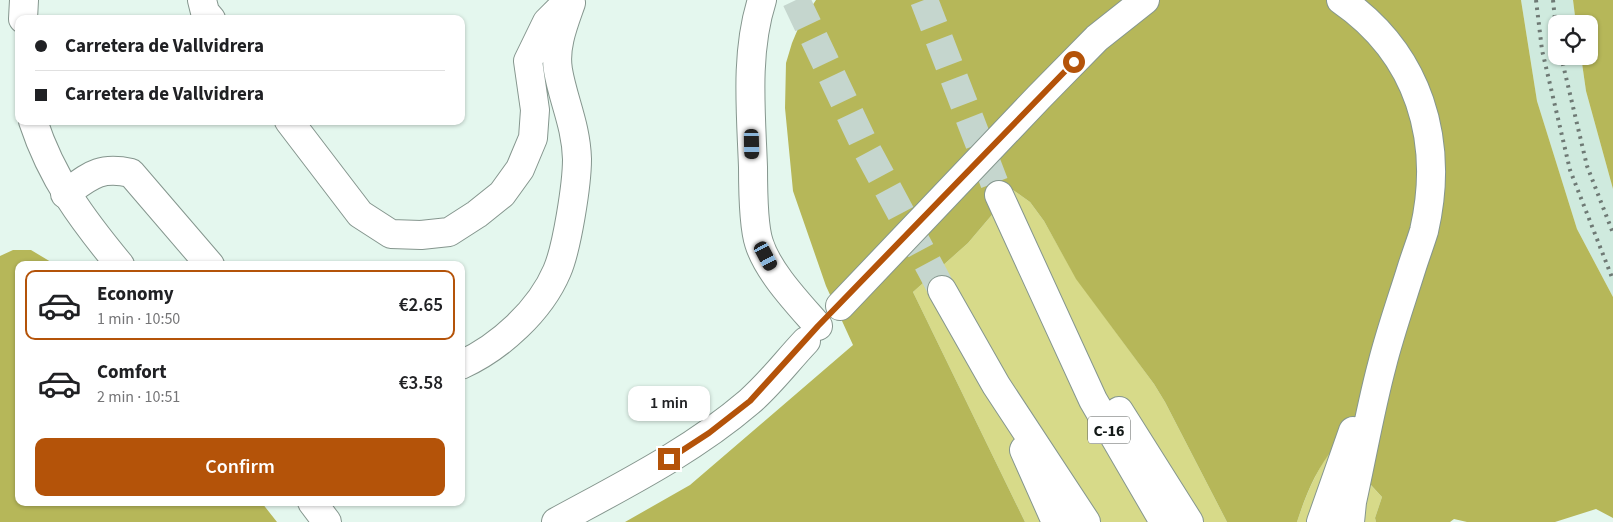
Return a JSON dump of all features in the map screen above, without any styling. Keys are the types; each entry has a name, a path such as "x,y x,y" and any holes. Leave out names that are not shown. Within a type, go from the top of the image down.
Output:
{"main road":[{"path":"23,15 24,0"},
{"path":"202,0 208,15"},
{"path":"292,125 360,214 391,234 421,235 449,232 477,214 502,194 520,169 533,138 534,129 535,110 528,61 547,22 570,0"},
{"path":"465,363 480,356 515,327 539,301 557,270 573,198 577,159 573,121 558,69 559,44 570,0"},
{"path":"762,0 753,33 751,91 753,198 758,243 812,334"},
{"path":"556,522 669,459 709,433 750,401 1097,38 1145,0"},
{"path":"1341,0 1372,25 1396,56 1416,90 1423,109 1431,164 1430,192 1423,232 1382,365 1352,502 1350,522"},
{"path":"35,125 65,194 82,220 117,261"},
{"path":"65,194 92,174 115,170 131,173 207,261"},
{"name":"C-16","path":"1000,195 1092,400 1164,522"},
{"path":"942,290 996,384 1086,522"},
{"path":"1062,333 1116,406 1189,522"},
{"path":"1321,522 1348,443 1382,365"},
{"path":"996,384 1056,522"},
{"path":"315,506 327,522"}],"shaded area":[{"path":"816,0 1521,0 1537,101 1577,229 1613,297 1613,518 1596,509 1555,522 1467,522 1454,519 1450,522 1376,522 1375,518 1382,497 1335,446 1312,482 1297,522 1227,522 1154,384 1076,279 1044,221 1030,202 1013,190 968,243 913,292 1025,522 625,522 690,485 853,345 826,286 793,191 785,108 786,63 800,24"},
{"path":"1521,0 1573,0 1575,15 1548,15 1548,65 1582,65 1586,91 1613,189 1613,297 1577,229 1537,101"},
{"path":"1573,0 1613,0 1613,189 1586,91 1582,65 1598,65 1598,15 1575,15"},
{"path":"13,250 31,250 49,261 15,261 15,506 264,506 277,522 0,522 0,256"}],"green space":[{"path":"1013,190 1030,202 1044,221 1076,278 1154,384 1227,522 1025,522 913,292 968,243"},
{"path":"1334,446 1382,497 1375,518 1376,522 1297,522 1312,482"}],"tunnel":[{"path":"796,0 866,148 942,290"},
{"path":"924,0 999,195"}],"railway":[{"path":"1536,0 1542,50 1570,170 1613,280"},
{"path":"1553,0 1555,15"},
{"path":"1563,65 1587,166 1613,233"}],"route":[{"path":"669,459 709,433 750,401 818,326 840,306 1074,62"}]}
